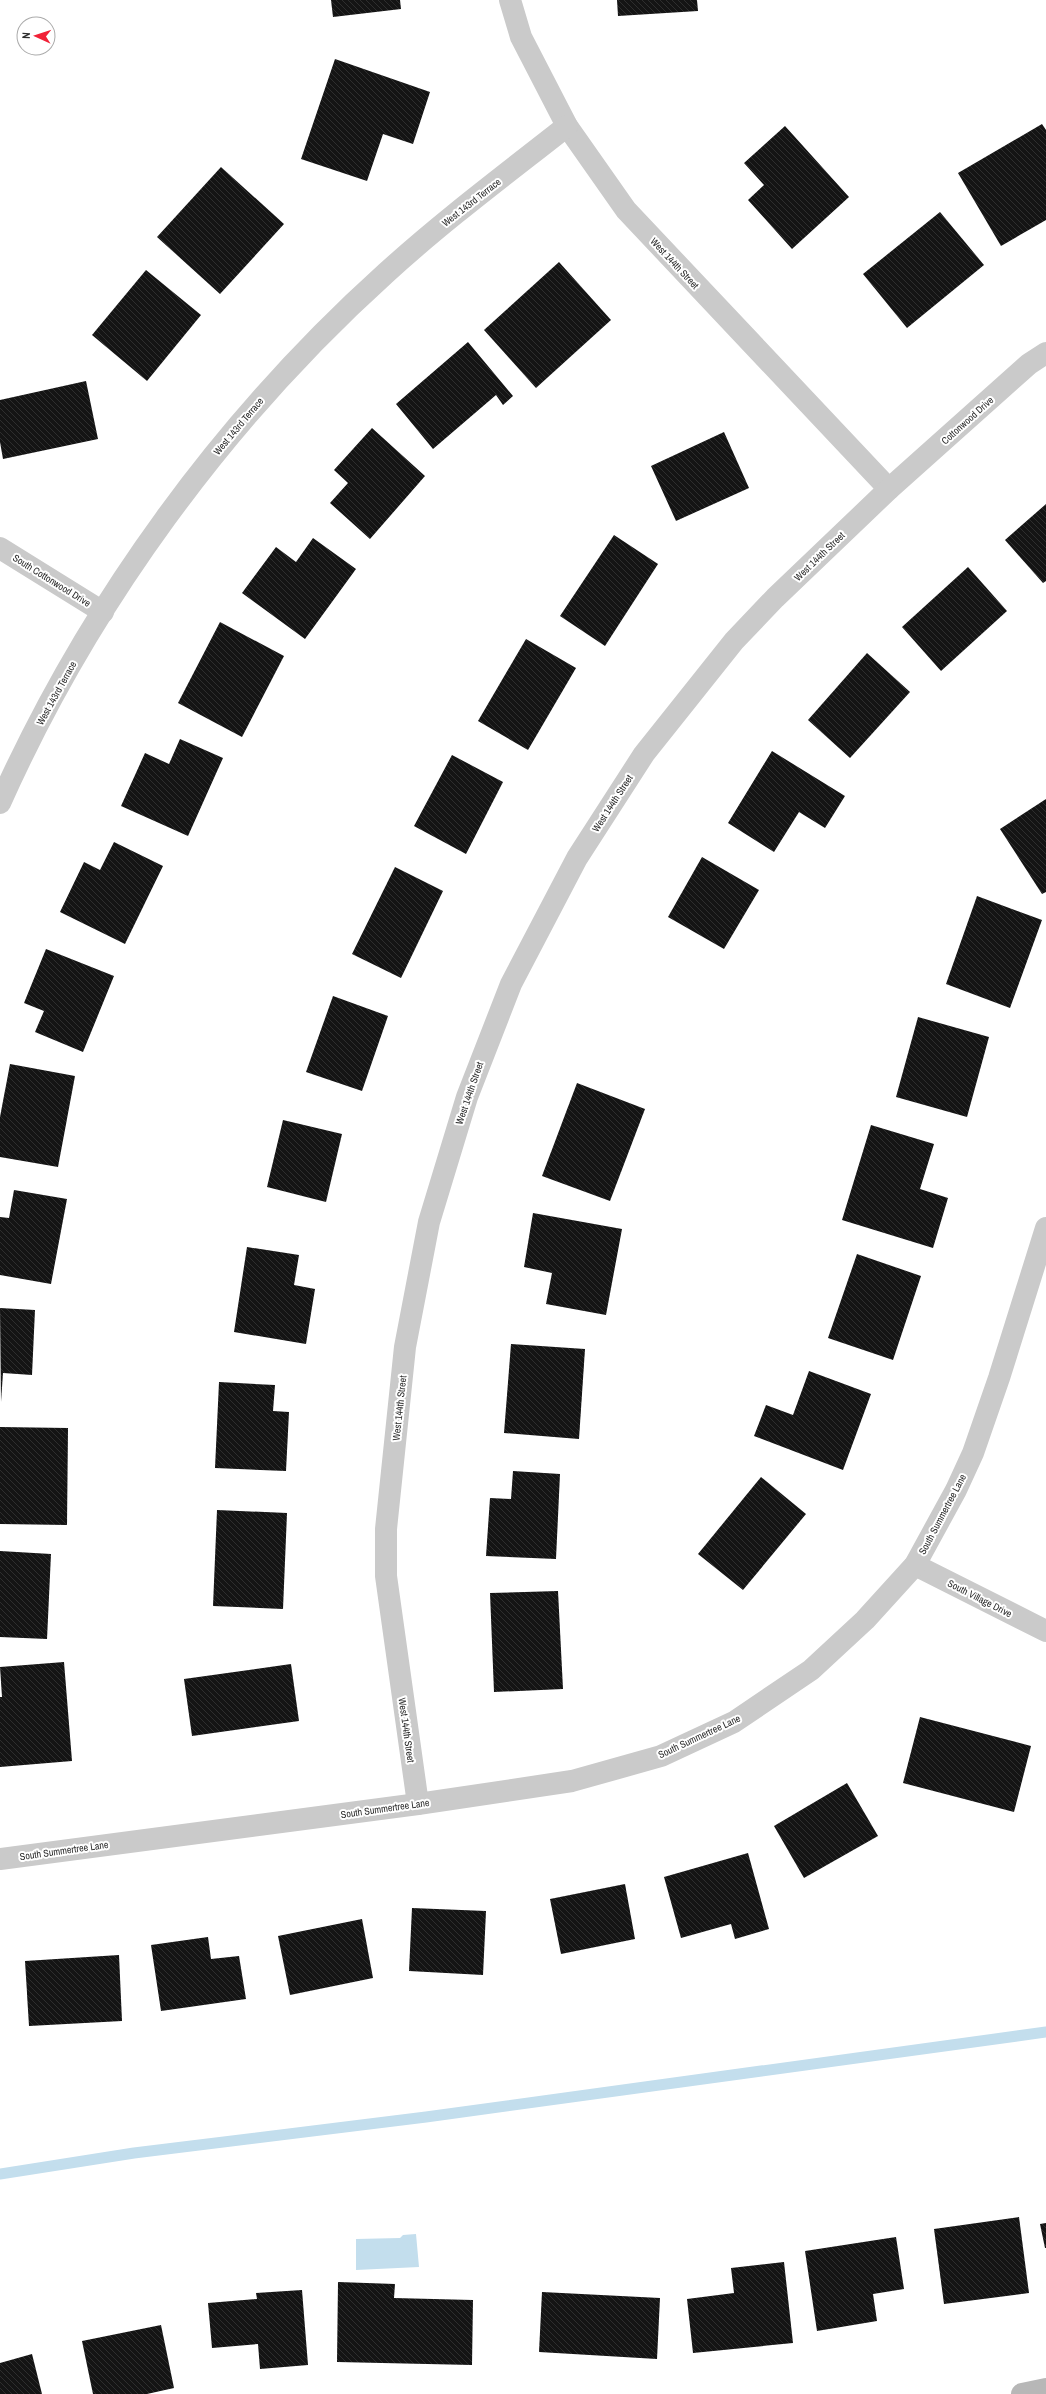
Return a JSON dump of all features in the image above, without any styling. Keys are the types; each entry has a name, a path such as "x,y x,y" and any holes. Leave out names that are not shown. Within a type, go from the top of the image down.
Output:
{"street":[{"name":"West 144th Street","path":"418,1804 386,1576 386,1529 405,1347 429,1222 466,1097 514,977 577,858 644,754 734,642 775,598 889,489 626,210 567,126 521,37 510,0"},
{"name":"West 143rd Terrace","path":"0,803 58,687 103,612 186,488 280,377 405,256 567,126"},
{"name":"Cottonwood Drive","path":"889,489 1029,364 1046,353"},
{"name":"South Cottonwood Drive","path":"0,548 103,612"},
{"name":"South Summertree Lane","path":"0,1859 418,1804 572,1781 661,1756 734,1722 811,1670 865,1620 914,1565 956,1490 973,1453 999,1378 1046,1228"},
{"name":"South Village Drive","path":"914,1565 1046,1631"},
{"path":"1022,2394 1046,2389"}],"water":[{"path":"416,2234 419,2267 356,2270 356,2239 400,2238 403,2235"}],"building":[{"path":"331,0 400,0 401,9 333,17"},
{"path":"617,0 697,0 698,11 618,16"},
{"path":"335,59 430,92 413,144 383,134 367,181 301,159"},
{"path":"1042,124 1046,130 1046,220 1001,246 958,173"},
{"path":"785,126 849,197 792,249 748,200 764,185 744,163"},
{"path":"221,167 284,224 220,294 157,237"},
{"path":"940,212 984,265 907,328 863,274"},
{"path":"559,262 611,320 536,388 484,330"},
{"path":"146,270 201,315 147,381 92,335"},
{"path":"468,342 513,396 503,405 496,395 433,449 396,404"},
{"path":"86,381 98,439 3,459 0,442 0,400"},
{"path":"372,428 425,476 370,539 330,503 348,483 334,470"},
{"path":"724,432 749,488 676,521 651,466"},
{"path":"1046,504 1046,581 1043,583 1005,540"},
{"path":"614,535 658,564 605,646 560,616"},
{"path":"313,538 356,569 305,639 242,593 276,547 296,562"},
{"path":"968,567 1007,611 941,671 902,627"},
{"path":"220,622 284,656 242,737 178,703"},
{"path":"526,639 576,668 528,750 478,721"},
{"path":"867,653 910,692 850,758 808,720"},
{"path":"180,739 223,758 188,836 121,806 145,753 169,764"},
{"path":"772,751 845,796 825,828 799,812 774,852 728,823"},
{"path":"452,755 503,782 466,854 414,826"},
{"path":"1046,799 1046,892 1042,894 1000,829"},
{"path":"114,842 163,866 125,944 60,912 84,862 100,870"},
{"path":"702,857 759,890 724,949 668,917"},
{"path":"395,867 443,891 401,978 352,954"},
{"path":"977,896 1042,920 1010,1008 946,984"},
{"path":"46,949 114,976 83,1052 35,1032 44,1011 24,1003"},
{"path":"333,996 388,1016 362,1091 306,1072"},
{"path":"918,1017 989,1037 967,1117 896,1097"},
{"path":"10,1064 75,1076 58,1167 0,1157 0,1117"},
{"path":"577,1083 645,1109 610,1201 542,1176"},
{"path":"283,1120 342,1134 326,1202 267,1187"},
{"path":"871,1125 934,1144 920,1189 948,1198 933,1248 842,1220"},
{"path":"14,1190 67,1199 51,1284 0,1275 0,1217 9,1218"},
{"path":"533,1213 622,1229 606,1315 546,1304 552,1273 524,1267"},
{"path":"247,1247 299,1255 294,1285 315,1289 306,1344 234,1332"},
{"path":"857,1254 921,1276 893,1360 828,1338"},
{"path":"0,1308 35,1310 32,1375 3,1373 1,1402"},
{"path":"511,1344 585,1349 579,1439 504,1433"},
{"path":"809,1371 871,1394 843,1470 754,1436 766,1405 793,1415"},
{"path":"219,1382 275,1385 273,1411 289,1412 286,1471 215,1468"},
{"path":"0,1427 68,1428 67,1525 0,1524"},
{"path":"513,1471 560,1474 556,1559 486,1556 490,1498 511,1499"},
{"path":"761,1477 806,1514 743,1590 698,1554"},
{"path":"217,1510 287,1513 283,1609 213,1606"},
{"path":"0,1551 51,1554 47,1639 0,1637"},
{"path":"558,1591 563,1689 494,1692 490,1593"},
{"path":"64,1662 72,1761 0,1767 0,1697 2,1697 0,1667"},
{"path":"291,1664 299,1721 192,1736 184,1679"},
{"path":"920,1717 1031,1746 1014,1812 903,1783"},
{"path":"847,1783 878,1836 804,1878 774,1826"},
{"path":"748,1853 769,1929 735,1939 731,1924 681,1938 664,1877"},
{"path":"625,1884 635,1939 561,1954 550,1899"},
{"path":"412,1908 486,1911 483,1975 409,1971"},
{"path":"362,1919 373,1978 290,1995 278,1936"},
{"path":"208,1937 211,1959 239,1956 246,1999 161,2011 151,1945"},
{"path":"119,1955 122,2021 29,2026 25,1961"},
{"path":"1019,2217 1029,2293 944,2304 934,2229"},
{"path":"1046,2223 1046,2248 1045,2248 1040,2224"},
{"path":"896,2237 904,2289 873,2294 877,2321 817,2331 805,2251"},
{"path":"784,2262 793,2343 693,2353 687,2299 734,2293 731,2268"},
{"path":"338,2282 395,2284 394,2298 473,2300 472,2365 337,2362"},
{"path":"302,2290 308,2365 260,2369 258,2344 212,2348 208,2303 257,2299 256,2293"},
{"path":"542,2292 660,2298 657,2359 539,2352"},
{"path":"161,2325 174,2388 147,2394 93,2394 82,2341"},
{"path":"32,2354 42,2394 0,2394 0,2363"}],"waterway":[{"path":"0,2174 134,2153 426,2117 1046,2032"}]}
